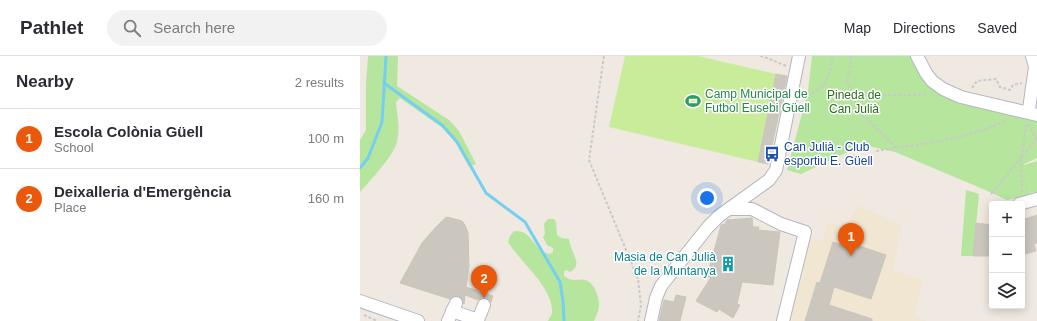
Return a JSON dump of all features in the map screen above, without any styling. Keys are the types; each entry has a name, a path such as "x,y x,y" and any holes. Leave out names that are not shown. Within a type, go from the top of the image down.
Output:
{"street":[{"path":"650,321 661,286 708,226 769,180 776,170 793,92 799,56"},
{"path":"917,56 932,81 943,89 968,98 1029,115 1034,67 1032,56"},
{"path":"1025,202 1037,199"},
{"path":"729,209 752,209 781,224 805,232 783,321"},
{"path":"360,301 418,321"},
{"path":"452,312 478,320 484,305"}],"path":[{"path":"604,56 589,160 638,279 641,305 638,321"},
{"path":"760,56 770,57 773,61 791,66"},
{"path":"793,92 814,92 823,86 830,72 833,56"},
{"path":"851,56 847,80 860,112 896,148"},
{"path":"968,98 972,87 977,81 996,79 1000,88 1010,90 1013,85 1033,82"},
{"path":"851,92 899,95 932,93"},
{"path":"876,151 959,137 1029,115"},
{"path":"991,194 1036,140 1029,115"},
{"path":"1021,201 1021,158 1029,115"},
{"path":"360,312 377,321"}],"shaded area":[{"path":"858,206 902,225 893,270 923,280 914,316 927,321 788,321 804,272 801,271 812,238 824,241 826,223 846,227"}],"green space":[{"path":"368,56 398,56 397,86 449,120 459,131 476,164 469,167 456,143 444,129 400,98 396,102 398,129 396,145 385,163 360,192 360,140 366,130 366,84"},
{"name":"Camp Municipal de Futbol Eusebi Güell","path":"625,56 698,56 776,74 758,162 609,127"},
{"name":"Pineda de Can Julià","path":"812,56 912,56 922,77 931,88 955,98 1037,119 1037,158 1024,164 1031,194 1007,200 895,152 868,146 852,150 801,174 787,170 808,91"},
{"path":"1037,161 1037,192 1031,193 1024,165"},
{"path":"966,190 979,194 973,256 961,256"},
{"path":"548,219 554,219 556,222 557,235 562,238 569,239 576,261 575,268 570,272 566,270 564,272 564,276 570,279 588,281 596,291 599,306 594,321 548,321 552,313 548,294 508,242 514,231 521,232 529,237 539,249 550,254 553,252 553,248 547,245 543,237 545,234 544,224"}],"building":[{"path":"776,74 787,76 768,164 758,162"},
{"path":"1037,215 1037,243 1034,244 1036,251 1025,254 1025,237 1025,219"},
{"path":"446,217 462,221 468,233 469,266 466,287 493,296 491,302 486,298 478,300 465,295 464,304 459,296 455,296 450,299 400,283 422,243"},
{"name":"Masia de Can Julià de la Muntanya","path":"752,218 753,227 759,227 758,230 780,232 773,285 742,282 737,304 740,305 733,318 719,309 717,312 696,301 711,277 707,277 721,225 725,224 727,220"},
{"path":"976,223 989,225 989,256 973,256"},
{"path":"833,242 851,248 853,244 886,255 871,299 834,287 829,305 872,319 872,321 805,321 817,282 820,283"},
{"path":"676,295 686,297 680,321 659,321 664,300 674,302"}],"waterway":[{"path":"360,168 368,158 382,122 386,56"},
{"path":"384,83 442,125 457,142 486,193 525,222 560,282 564,321"}],"place":[{"name":"Camp Municipal de Futbol Eusebi Güell","path":"693,101"},
{"name":"Can Julià - Club esportiu E. Güell","path":"772,154"},
{"name":"Escola Colònia Güell","path":"851,256"},
{"name":"Masia de Can Julià de la Muntanya","path":"728,264"},
{"name":"Deixalleria d'Emergència","path":"484,298"}]}
